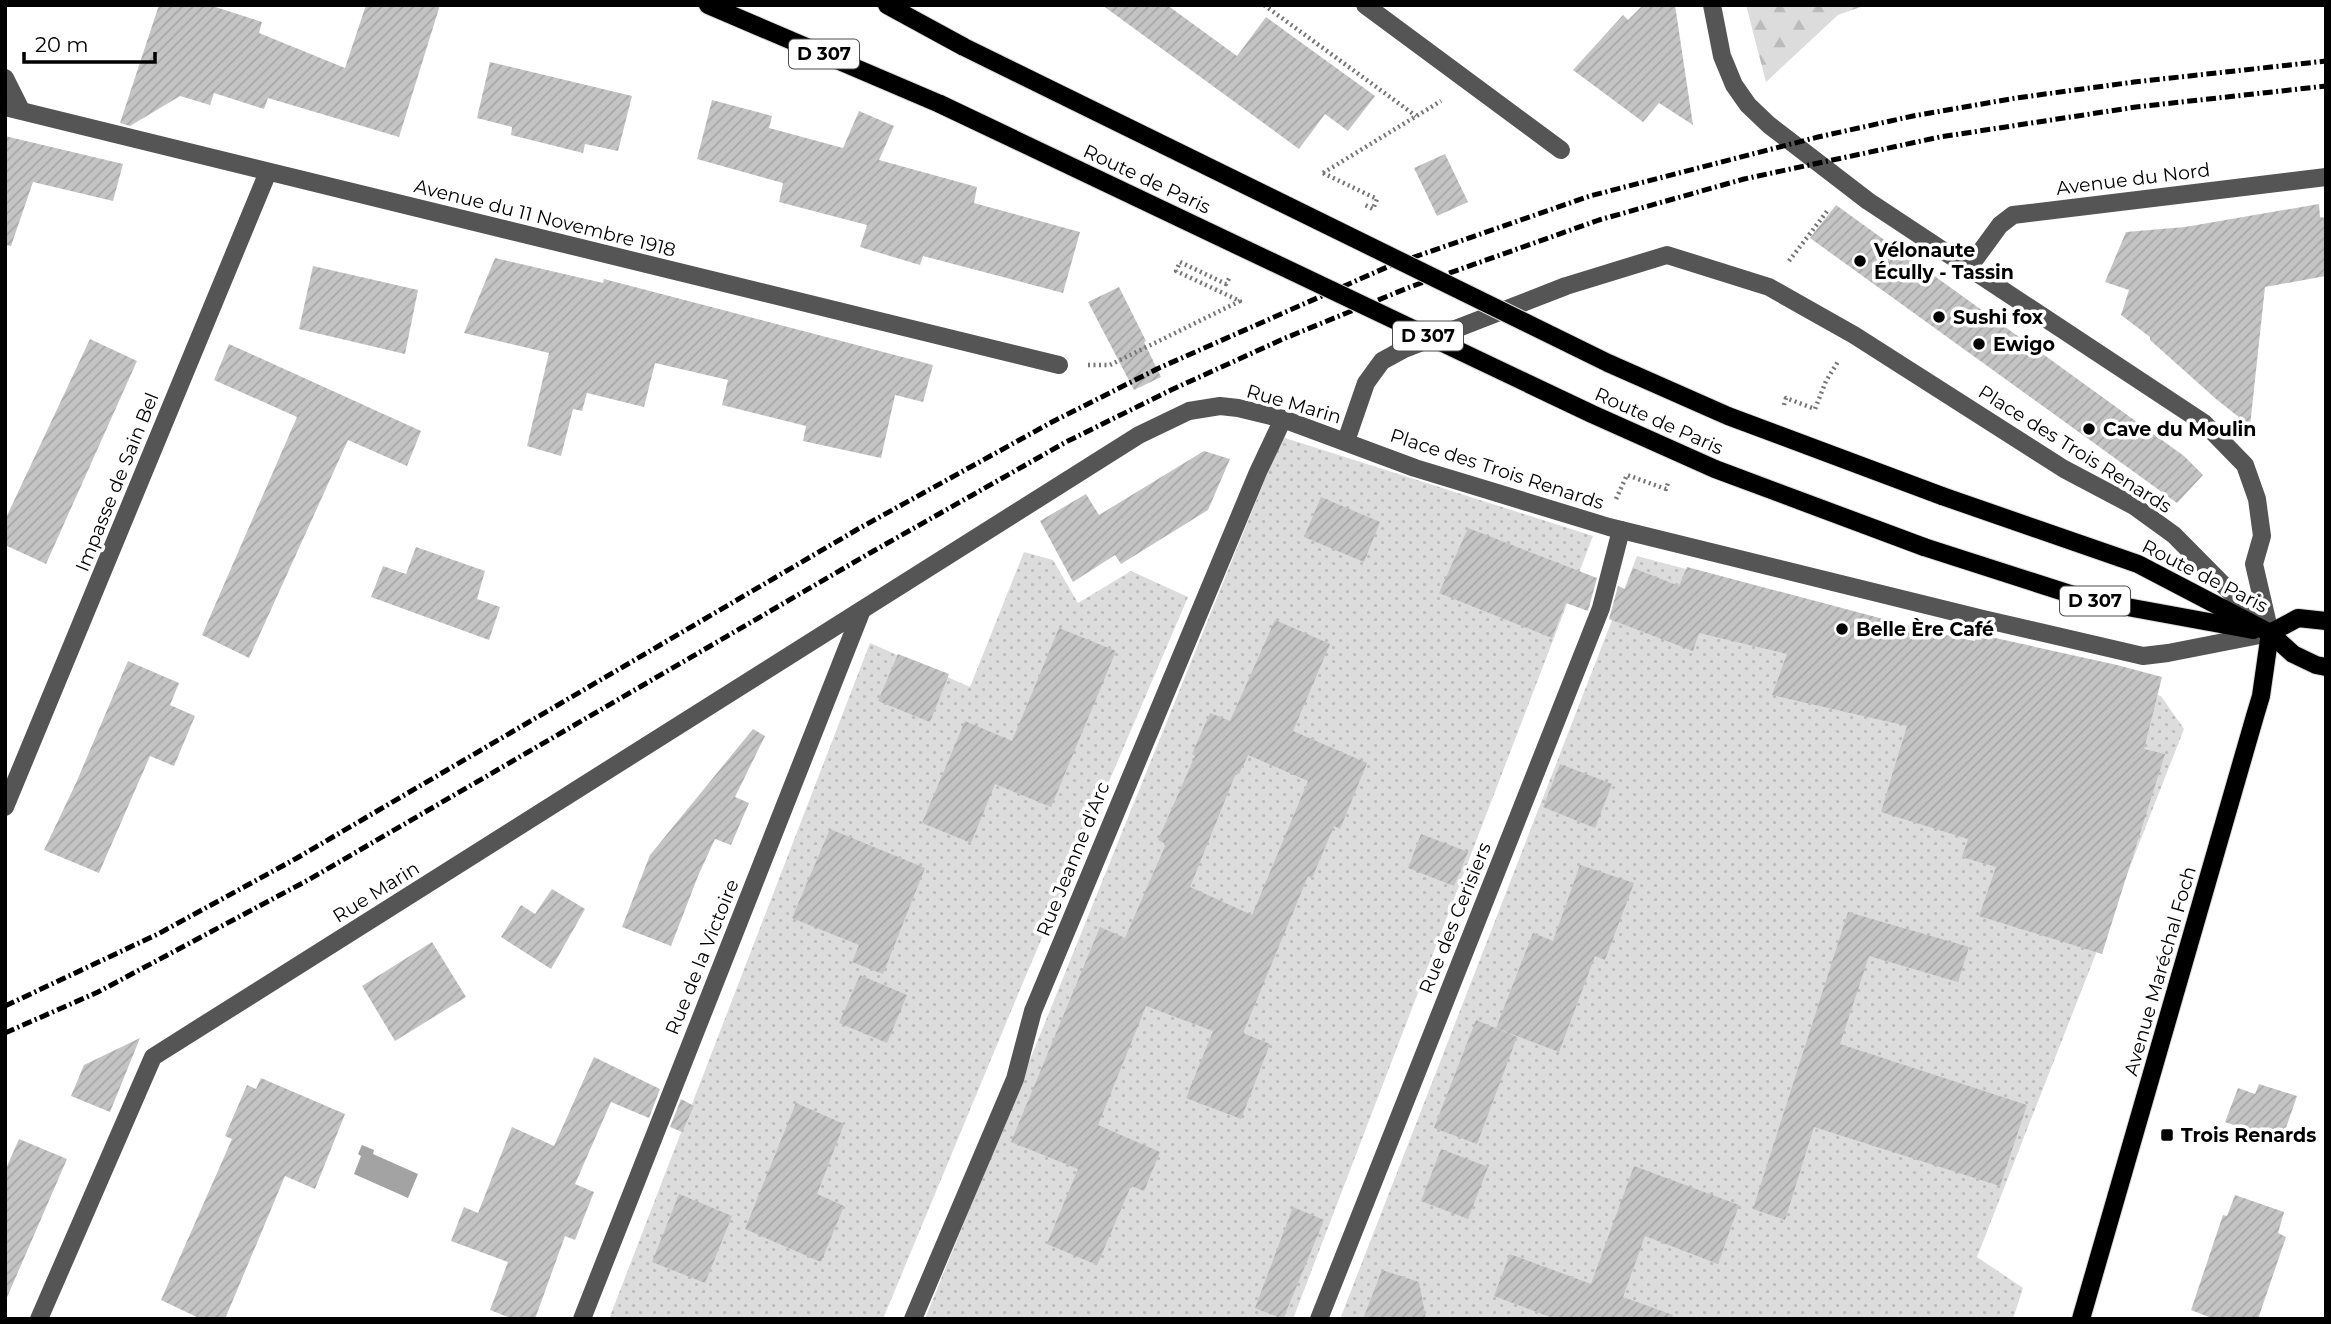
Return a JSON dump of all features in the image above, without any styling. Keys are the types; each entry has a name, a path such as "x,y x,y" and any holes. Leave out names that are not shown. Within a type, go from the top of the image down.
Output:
{"main road":[{"name":"Route de Paris","path":"708,5 940,104 1642,437 1715,469 1924,547 2089,600 2270,633"},
{"name":"Route de Paris","path":"887,5 964,47 1608,363 1728,416 1942,496 2138,564 2270,633"},
{"path":"2270,633 2298,618 2326,621"},
{"name":"D 307","path":"2270,633 2293,654 2326,667"},
{"name":"Avenue Maréchal Foch","path":"2081,1319 2261,696 2270,633"}],"street":[{"path":"1365,5 1561,150"},
{"path":"1712,5 1721,56 1734,85 1748,105 1769,125 1857,193 2204,423 2245,465 2261,519 2262,536 2254,564 2270,633"},
{"name":"Avenue du 11 Novembre 1918","path":"5,78 13,108 1059,365"},
{"name":"Impasse de Sain Bel","path":"5,807 268,172"},
{"name":"Avenue du Nord","path":"1970,266 2000,225 2013,215 2326,177"},
{"name":"Place des Trois Renards","path":"1667,255 1769,287 1854,335 2064,469 2134,506 2174,535 2270,633 2143,656 1621,530 1415,468 1346,441 1366,383 1382,361 1404,349 1566,286 1667,255"},
{"name":"Rue Marin","path":"39,1319 153,1057 1139,435 1189,411 1220,406 1283,419 1346,441"},
{"name":"Rue Jeanne d'Arc","path":"913,1319 1015,1079 1033,1011 1091,869 1258,472 1283,419"},
{"name":"Rue des Cerisiers","path":"1319,1319 1601,608 1621,530"},
{"name":"Rue de la Victoire","path":"582,1319 862,610"}],"path":[{"path":"1264,5 1416,116"},
{"path":"1361,203 1373,209 1377,199 1322,173 1471,83"},
{"path":"1809,236 1833,203"},
{"path":"1059,365 1110,365 1240,301 1176,271 1180,262 1226,284"},
{"path":"1789,398 1815,409 1825,385"},
{"path":"1619,493 1627,475 1666,489 1670,479"}],"green space":[{"path":"1746,5 1866,5 1838,15 1766,82"},
{"path":"1282,437 1593,536 1293,1319 925,1319"},
{"path":"1024,552 1053,560 1078,603 1131,571 1188,597 883,1319 609,1319 870,643 970,687"},
{"path":"1637,556 2161,696 2184,729 1977,1257 2023,1288 2013,1319 1340,1319"}],"shaded area":[{"path":"362,1145 374,1150 373,1154 418,1174 408,1198 354,1174"}],"building":[{"path":"159,5 209,5 262,22 259,33 345,68 366,5 440,5 399,137 268,98 264,109 214,93 210,105 180,96 130,126 120,123"},
{"path":"1102,5 1167,5 1237,56 1266,17 1375,96 1348,131 1325,114 1299,149"},
{"path":"1643,5 1675,5 1693,125 1659,103 1643,122 1573,70 1623,15 1628,20"},
{"path":"490,62 632,96 618,151 585,144 583,153 511,135 512,127 477,118"},
{"path":"712,100 772,116 769,128 843,148 859,111 894,126 879,160 977,187 974,203 1080,232 1063,293 923,256 920,265 860,247 867,225 779,202 783,183 697,159"},
{"path":"5,136 123,164 113,201 33,182 11,246 5,245"},
{"path":"1445,154 1468,202 1437,216 1414,168"},
{"path":"2319,204 2320,217 2326,218 2326,276 2265,287 2250,426 2216,399 2150,340 2150,337 2121,315 2129,290 2105,282 2126,232 2185,227"},
{"path":"1836,205 2184,456 2203,475 2177,503 1810,238"},
{"path":"495,258 603,283 604,279 933,365 923,402 895,395 881,458 803,441 806,426 722,405 728,380 655,363 644,407 587,393 582,411 573,409 561,456 527,446 549,353 464,333"},
{"path":"313,266 418,290 405,354 299,329"},
{"path":"1119,287 1161,377 1134,390 1088,302"},
{"path":"90,339 137,361 46,564 5,545 5,520"},
{"path":"229,344 421,431 407,466 348,440 249,658 202,635 297,417 214,380"},
{"path":"1204,451 1230,459 1208,510 1121,564 1115,555 1073,582 1040,521 1086,494 1099,515"},
{"path":"1321,497 1380,522 1364,562 1304,537"},
{"path":"1468,528 1597,578 1588,611 1566,603 1552,638 1439,593"},
{"path":"416,547 485,571 477,599 500,607 489,640 371,597 383,566 406,574"},
{"path":"1687,567 1936,633 1975,641 1977,634 2162,677 2144,749 2165,754 2102,954 1979,916 1996,867 1962,857 1968,839 1881,812 1907,726 1772,695 1787,654 1699,633 1693,651 1609,619 1618,586 1625,589 1633,568 1679,586"},
{"path":"1275,620 1330,644 1293,731 1367,763 1340,829 1334,826 1312,878 1308,876 1243,1033 1270,1044 1241,1119 1186,1098 1213,1031 1146,1006 1098,1125 1160,1152 1144,1191 1131,1186 1097,1265 1047,1244 1078,1169 1011,1142 1100,927 1125,938 1166,844 1158,840 1195,756 1192,754 1210,713 1230,721","holes":["1248,755 1308,781 1252,915 1190,887 1236,773 1239,774"]},
{"path":"1059,628 1116,651 1051,807 995,784 971,843 922,823 965,721 1012,741"},
{"path":"898,654 949,674 930,722 878,701"},
{"path":"128,661 179,683 170,705 195,716 174,766 150,756 99,873 44,850"},
{"path":"753,729 765,736 735,797 749,803 731,845 715,839 671,946 622,927 650,855"},
{"path":"1560,764 1612,784 1595,828 1543,807"},
{"path":"830,829 925,868 883,974 852,962 859,945 792,918"},
{"path":"1421,834 1468,852 1454,886 1408,868"},
{"path":"1580,865 1634,883 1605,960 1595,956 1559,1052 1496,1028 1533,933 1553,941"},
{"path":"552,889 585,909 551,969 501,937 521,905 535,914"},
{"path":"1848,912 1969,947 1958,982 1869,956 1840,1044 2027,1105 2000,1186 1814,1127 1785,1220 1753,1209"},
{"path":"432,942 466,997 395,1041 362,986"},
{"path":"860,975 907,995 887,1043 839,1023"},
{"path":"1476,1020 1517,1037 1477,1144 1434,1128"},
{"path":"140,1038 110,1112 71,1096 84,1065"},
{"path":"594,1057 660,1089 649,1118 611,1102 575,1184 594,1192 575,1240 565,1236 535,1319 513,1319 490,1310 508,1262 451,1241 464,1207 478,1213 512,1127 554,1146"},
{"path":"261,1078 345,1114 315,1189 285,1176 225,1319 201,1319 161,1300 232,1139 225,1136 247,1085 256,1089"},
{"path":"2259,1084 2297,1096 2281,1142 2225,1122 2238,1088 2255,1094"},
{"path":"681,1099 694,1106 682,1132 670,1127"},
{"path":"796,1103 844,1124 817,1194 844,1206 821,1262 745,1229"},
{"path":"19,1139 67,1159 5,1302 5,1171"},
{"path":"1441,1149 1488,1167 1468,1219 1421,1201"},
{"path":"1634,1166 1739,1205 1718,1264 1645,1236 1623,1297 1673,1315 1672,1319 1555,1319 1494,1296 1510,1254 1591,1284"},
{"path":"679,1194 732,1216 705,1283 652,1262"},
{"path":"2235,1195 2284,1212 2278,1233 2286,1237 2258,1319 2214,1319 2191,1310 2223,1215 2227,1216"},
{"path":"1293,1207 1324,1220 1283,1319 1255,1308"},
{"path":"1382,1270 1419,1282 1426,1319 1363,1319"}],"railway":[{"path":"5,1006 158,934 297,858 858,529 1052,422 1159,368 1394,264 1590,196 1818,137 1913,116 2016,98 2134,82 2326,61"},
{"path":"5,1033 98,992 310,879 1066,442 1283,339 1410,287 1599,220 1744,179 1940,137 2136,107 2326,86"}],"place":[{"name":"Vélonaute Écully - Tassin","path":"1860,261"},
{"name":"Sushi fox","path":"1939,317"},
{"name":"Ewigo","path":"1979,344"},
{"name":"Cave du Moulin","path":"2089,429"},
{"name":"Belle Ère Café","path":"1842,629"},
{"name":"Trois Renards","path":"2167,1135"}]}
